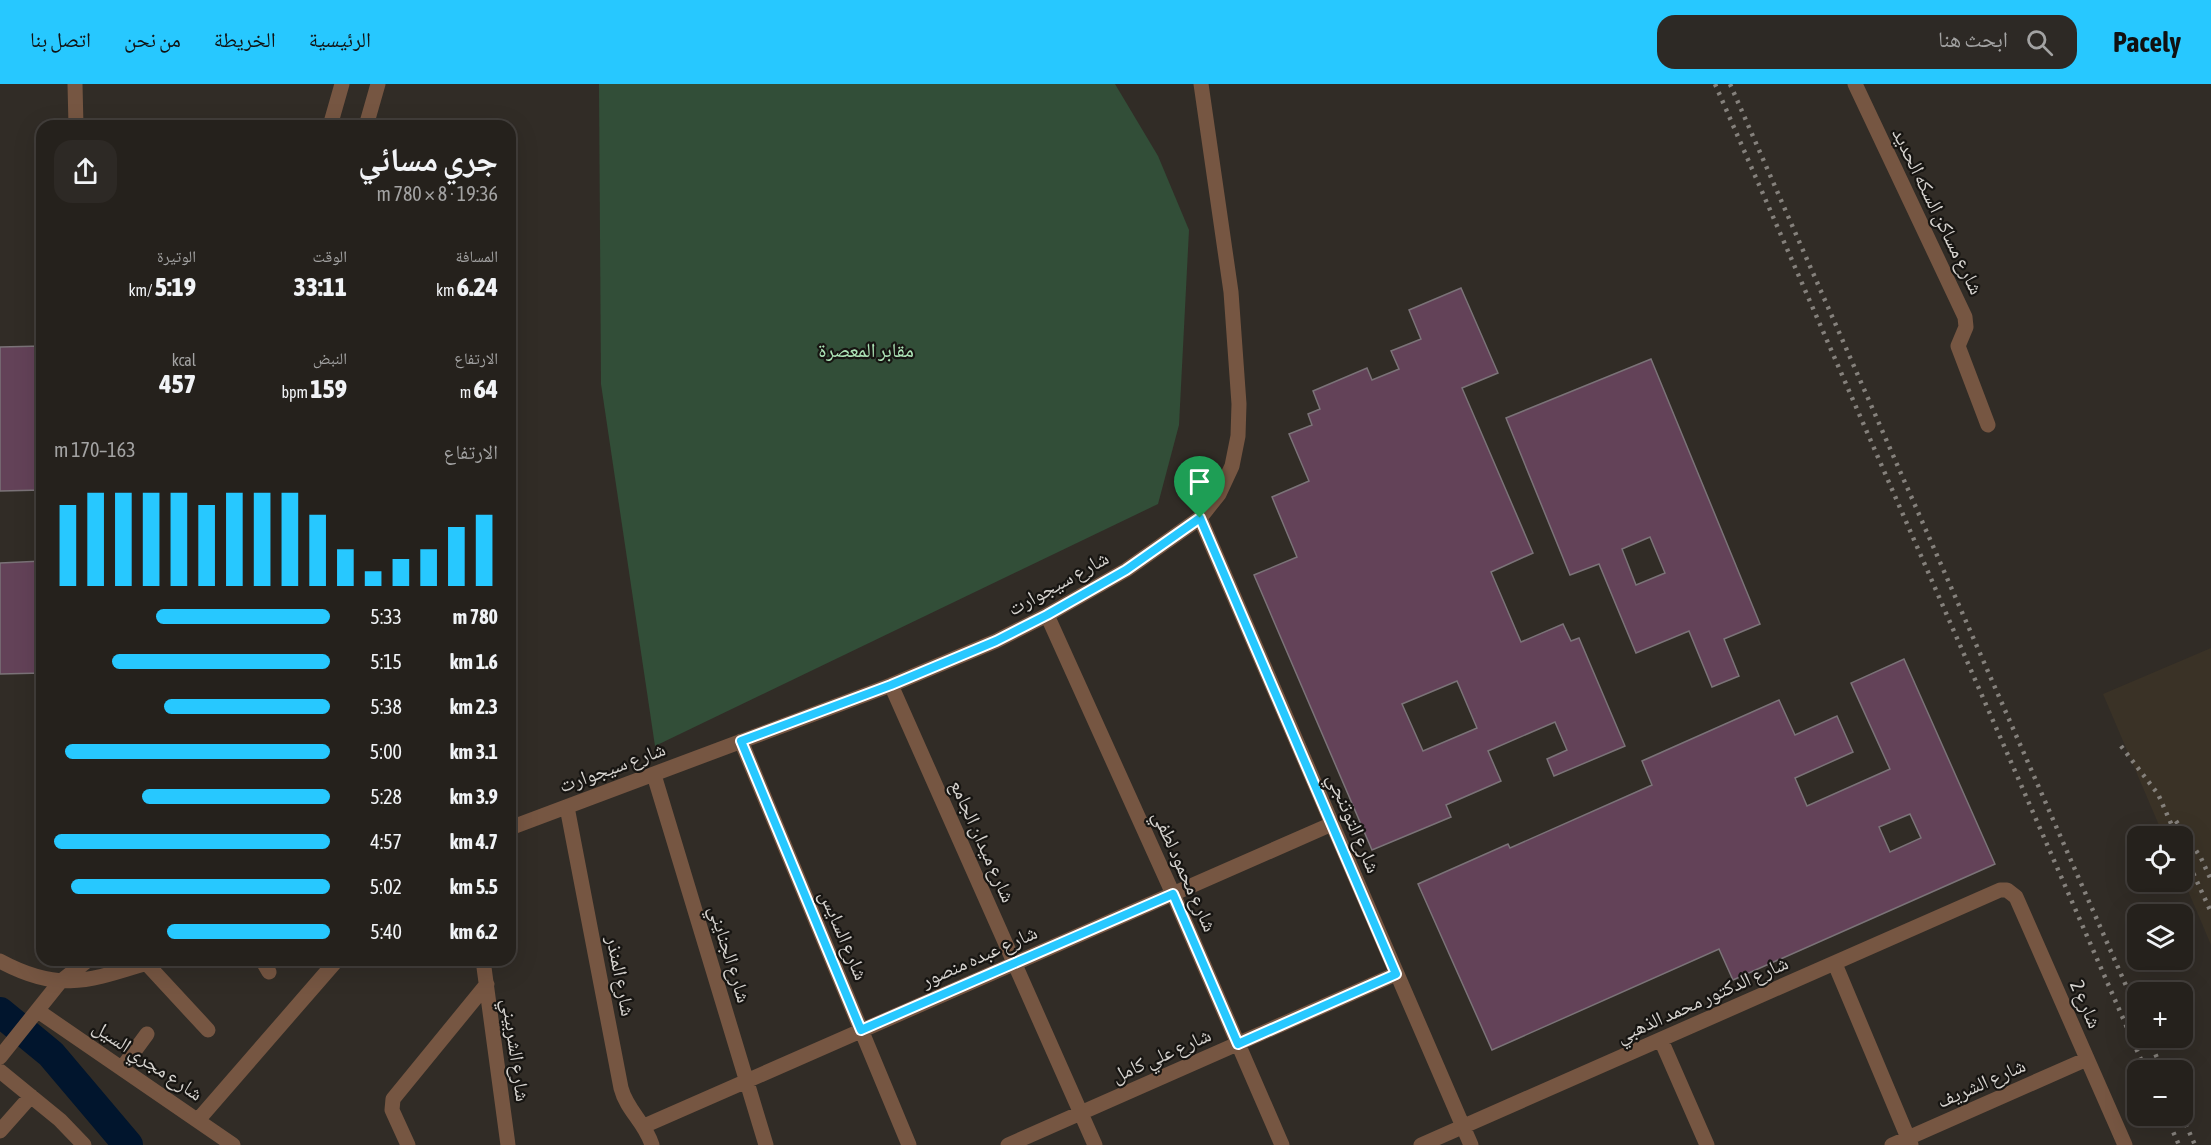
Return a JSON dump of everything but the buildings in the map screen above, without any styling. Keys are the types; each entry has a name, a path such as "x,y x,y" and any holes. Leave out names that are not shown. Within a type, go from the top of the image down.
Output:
{"street":[{"path":"75,84 76,120"},
{"path":"332,120 342,84"},
{"path":"368,120 378,84"},
{"name":"شارع سيجوارت","path":"516,826 891,685 996,641 1126,570 1200,518 1219,494 1232,466 1238,436 1239,404 1231,292 1201,84"},
{"name":"شارع مساكن السكه الحديد","path":"1855,84 1965,317 1966,327 1958,346 1988,425"},
{"name":"شارع التوتنجي","path":"1200,518 1471,1145"},
{"name":"شارع محمود لطفي","path":"1047,615 1173,894 1282,1145"},
{"name":"شارع ميدان الجامع","path":"891,685 1095,1145"},
{"name":"شارع السايس","path":"741,741 909,1145"},
{"name":"شارع الجنايني","path":"654,775 766,1145"},
{"name":"شارع المنذر","path":"567,807 621,1088 629,1110 644,1126 652,1145"},
{"name":"شارع عبده منصور","path":"644,1126 1332,824"},
{"name":"شارع الدكتور محمد الذهبي","path":"1421,1145 2000,890"},
{"name":"شارع 2","path":"2000,890 2007,890 2016,897 2125,1145"},
{"path":"0,961 36,977 60,982 99,977 138,966"},
{"path":"1834,964 1909,1142"},
{"path":"2,1055 60,982 80,966"},
{"path":"155,966 208,1030"},
{"path":"198,1120 332,966"},
{"name":"شارع الشربيني","path":"484,966 508,1145"},
{"name":"شارع علي كامل","path":"1008,1145 1396,974"},
{"path":"408,1145 392,1110 393,1100 487,984"},
{"name":"شارع مجري السيل","path":"34,1016 122,1068 233,1145"},
{"path":"122,1068 147,1034"},
{"path":"1661,1040 1707,1145"},
{"name":"شارع الشريف","path":"1892,1145 1909,1142 2087,1059"},
{"path":"0,1071 60,1120 84,1145"},
{"path":"0,1131 31,1096"}],"shaded area":[{"path":"2211,648 2211,945 2189,892 2193,892 2193,826 2159,826 2103,694"}],"green space":[{"name":"مقابر المعصرة","path":"599,84 1115,84 1158,156 1189,230 1179,425 1158,504 655,746 601,384"}],"waterway":[{"path":"0,1012 51,1054 128,1145"}],"railway":[{"path":"1715,84 2141,1060"},
{"path":"1730,84 2127,988"},
{"path":"2121,746 2158,794 2172,826"},
{"path":"2176,821 2201,858 2211,880"},
{"path":"2193,873 2211,912"},
{"path":"2153,1048 2158,1060"},
{"path":"2170,1126 2179,1145"},
{"path":"2186,1126 2195,1145"}],"route":[{"path":"1200,518 1396,974 1238,1044 1173,894 861,1030 741,741 891,685 996,641 1126,570 1200,518"}]}
